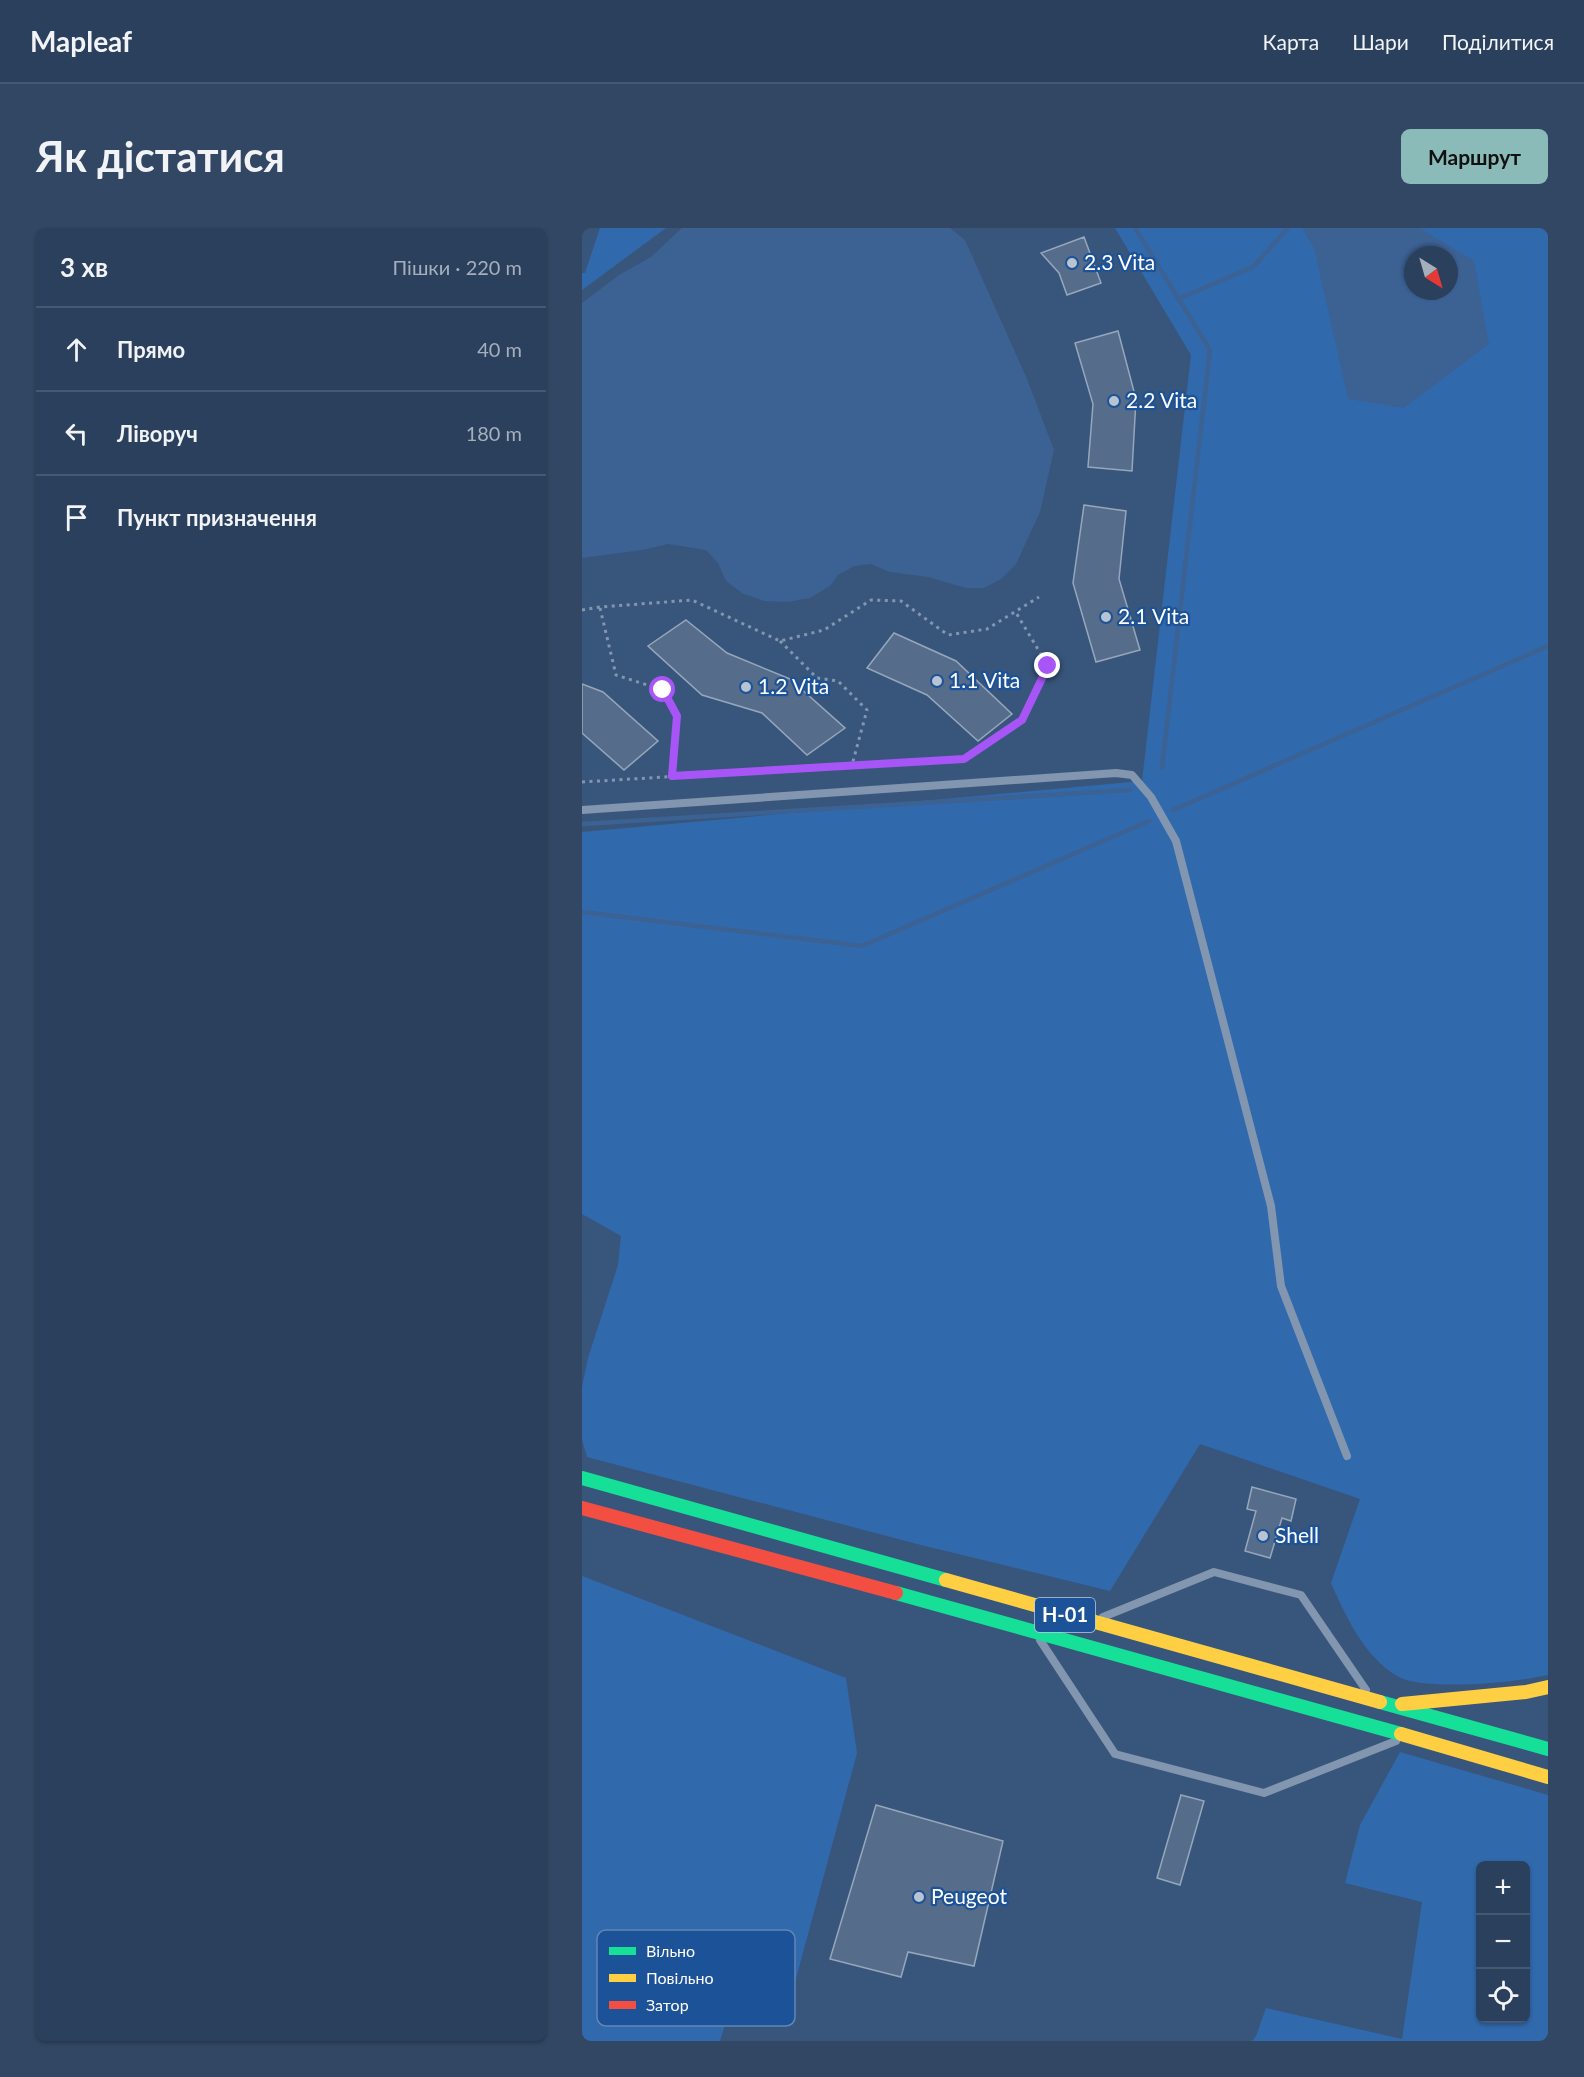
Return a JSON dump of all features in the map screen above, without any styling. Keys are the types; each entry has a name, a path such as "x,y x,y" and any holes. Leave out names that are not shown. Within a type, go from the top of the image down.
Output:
{"main road":[{"name":"Н-01","path":"582,1478 1388,1706 1548,1749"},
{"name":"Н-01","path":"582,1508 1035,1631 1548,1777"},
{"path":"1388,1706 1526,1692 1548,1687"}],"lane":[{"path":"582,810 1116,773 1132,775 1151,797 1176,841 1271,1206 1281,1286 1347,1456"},
{"path":"1091,1622 1214,1572 1301,1595 1373,1701"},
{"path":"1035,1631 1115,1754 1264,1793 1409,1736"}],"path":[{"path":"780,640 824,630 871,600 901,601 948,635 987,629 1039,597"},
{"path":"582,610 692,600 780,640 817,678 838,681 867,710 852,766"},
{"path":"600,607 616,675 663,690 677,716 672,776"},
{"path":"582,782 964,759 1022,720 1048,666 1015,611"}],"shaded area":[{"path":"600,228 666,228 582,290 582,273 585,273"},
{"path":"682,228 950,228 965,240 1027,379 1054,450 1040,512 1016,564 1001,579 984,588 966,588 928,577 890,572 871,564 854,566 838,575 830,586 810,598 788,602 764,601 742,593 726,581 718,563 706,550 668,544 582,558 582,303 619,275 651,257"},
{"path":"1115,228 1548,228 1548,1675 1493,1683 1448,1685 1410,1681 1397,1676 1375,1658 1357,1635 1331,1583 1360,1499 1200,1444 1110,1591 921,1545 587,1457 582,1439 582,1387 588,1358 618,1265 621,1236 582,1214 582,832 1142,781 1191,355"},
{"path":"1302,228 1420,228 1449,246 1404,246 1404,300 1458,300 1458,251 1474,261 1489,344 1404,408 1348,399 1314,248"},
{"path":"582,1576 846,1678 857,1753 795,1982 795,1930 597,1930 597,2026 725,2026 720,2041 582,2041"},
{"path":"1400,1752 1548,1795 1548,2041 1252,2041 1266,2008 1402,2039 1422,1902 1345,1883 1360,1825"}],"building":[{"name":"2.3 Vita","path":"1084,237 1101,283 1067,295 1059,273 1041,253"},
{"name":"2.2 Vita","path":"1118,331 1136,399 1132,471 1088,467 1093,404 1075,343"},
{"name":"2.1 Vita","path":"1084,505 1126,511 1119,579 1140,650 1096,662 1073,583"},
{"name":"1.2 Vita","path":"686,620 727,653 790,679 845,728 807,755 762,713 702,695 648,646"},
{"name":"1.1 Vita","path":"894,633 956,661 1012,714 978,741 927,695 867,668"},
{"path":"582,684 603,692 658,741 624,770 582,733"},
{"name":"Shell","path":"1252,1487 1296,1499 1291,1521 1282,1518 1270,1558 1245,1551 1256,1511 1247,1509"},
{"path":"1181,1795 1204,1801 1180,1885 1157,1878"},
{"name":"Peugeot","path":"876,1805 1003,1841 974,1966 908,1952 901,1977 830,1959"}],"waterway":[{"path":"1135,228 1210,350 1162,768"},
{"path":"1178,299 1253,267 1288,228"},
{"path":"1173,810 1548,646"},
{"path":"582,824 1130,790"},
{"path":"582,912 862,946 1149,821"}],"traffic: fast":[{"path":"582,1478 946,1580"},
{"path":"896,1593 1401,1734"},
{"path":"1380,1702 1548,1749"}],"traffic: slow":[{"path":"946,1580 1380,1702"},
{"path":"1402,1704 1526,1692 1548,1687"},
{"path":"1401,1734 1548,1777"}],"traffic: jam":[{"path":"582,1508 896,1593"}],"place":[{"name":"2.3 Vita","path":"1072,263"},
{"name":"2.2 Vita","path":"1114,401"},
{"name":"2.1 Vita","path":"1106,617"},
{"name":"1.1 Vita","path":"937,681"},
{"name":"1.2 Vita","path":"746,687"},
{"name":"Shell","path":"1263,1536"},
{"name":"Peugeot","path":"919,1897"}],"route":[{"path":"663,690 677,716 672,776 964,759 1022,720 1048,666"}]}
